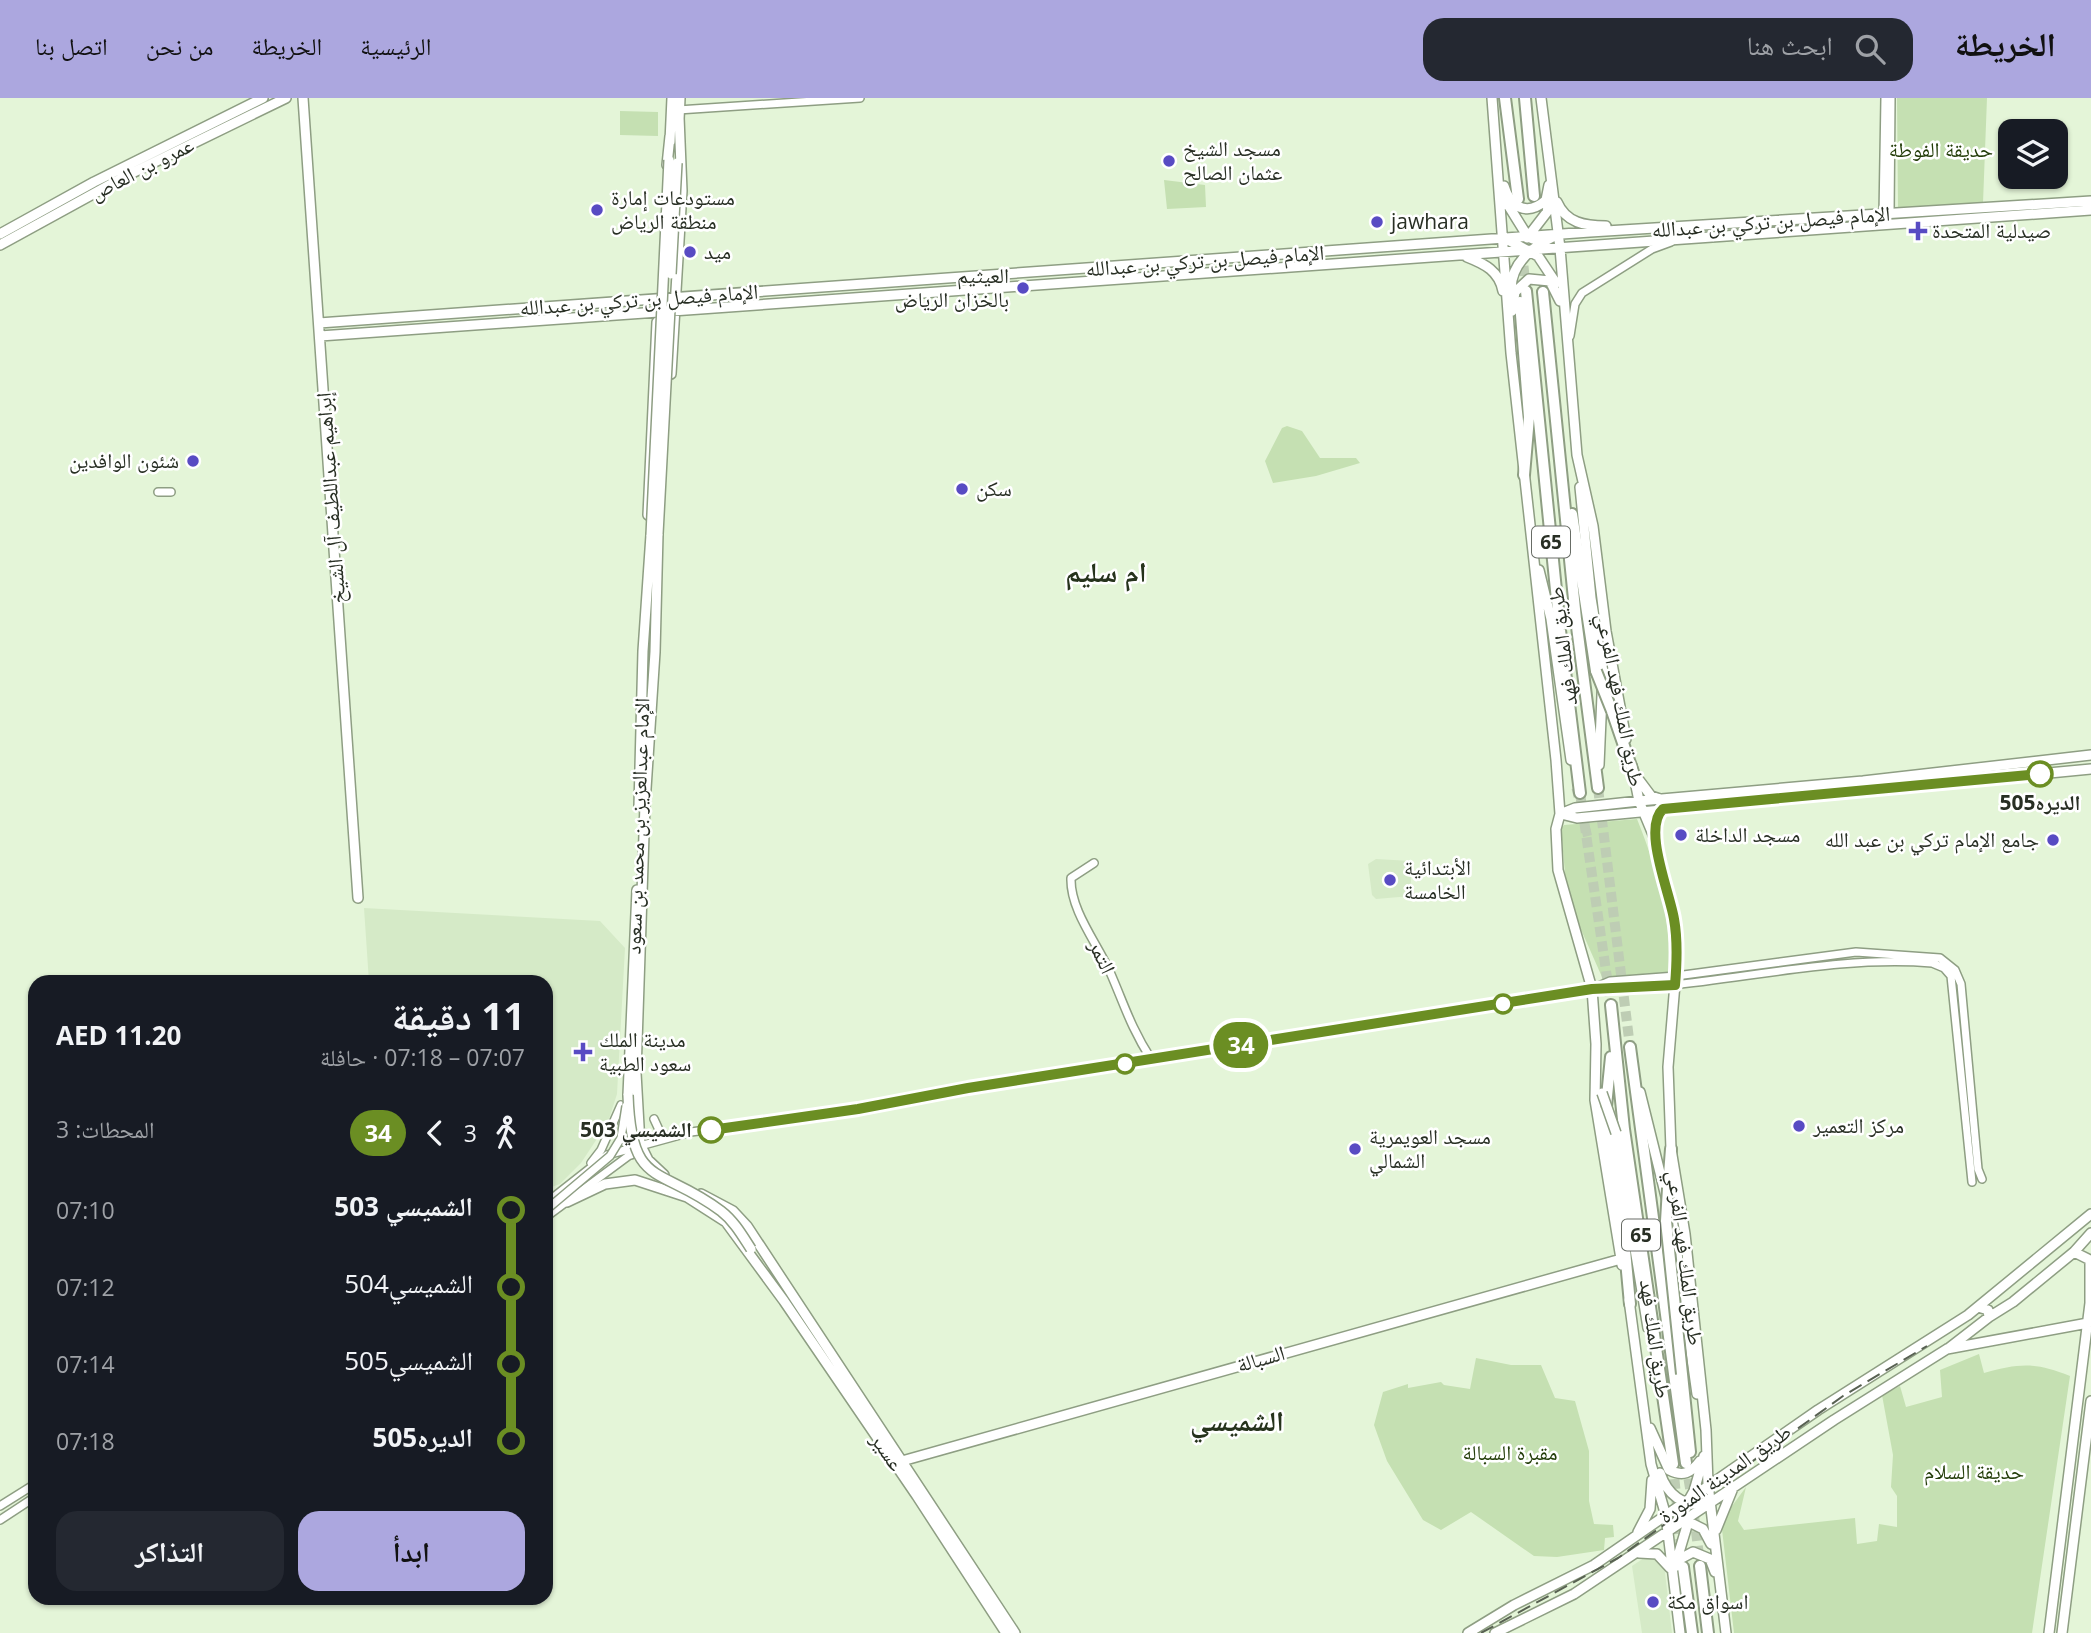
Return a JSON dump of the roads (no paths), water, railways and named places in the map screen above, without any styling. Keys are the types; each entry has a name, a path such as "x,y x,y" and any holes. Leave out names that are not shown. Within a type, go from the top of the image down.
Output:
{"highway":[{"path":"1505,98 1518,199"},
{"path":"1525,98 1534,196"},
{"name":"طريق الملك فهد","path":"1526,290 1578,790"},
{"name":"طريق الملك فهد","path":"1543,292 1576,619 1598,788"},
{"path":"1520,302 1529,417 1524,475"},
{"path":"1552,388 1596,671 1633,772"},
{"name":"طريق الملك فهد","path":"1630,1304 1621,1207 1605,1116 1612,1047 1611,1005 1624,1129 1673,1464"},
{"name":"طريق الملك فهد","path":"1630,1047 1688,1461 1666,1221 1671,1149"},
{"path":"1700,1566 1708,1633"},
{"path":"1683,1567 1692,1633"}],"main road":[{"name":"عمرو بن العاص","path":"0,233 118,169 263,98"},
{"name":"عمرو بن العاص","path":"0,245 143,167 286,98"},
{"name":"إبراهيم عبداللطيف آل الشيخ","path":"303,98 358,898"},
{"name":"الإمام عبدالعزيز بن محمد بن سعود","path":"653,556 650,460 672,98"},
{"name":"الإمام عبدالعزيز بن محمد بن سعود","path":"628,1094 673,162 680,98"},
{"path":"1492,98 1524,475 1560,814 1556,829 1558,870 1592,989 1602,1093 1616,1133 1632,1244 1656,1357"},
{"name":"طريق الملك فهد الفرعي","path":"1541,98 1560,248 1577,455 1593,526 1606,631 1633,772 1639,801 1654,837 1674,918 1678,948 1668,1067 1671,1149 1685,1234 1706,1430 1708,1484 1726,1633"},
{"name":"الإمام عبدالعزيز بن محمد بن سعود","path":"653,556 682,191 679,113"},
{"name":"الإمام عبدالعزيز بن محمد بن سعود","path":"670,136 673,162"},
{"path":"1499,167 1510,201 1521,209 1528,209 1546,200 1550,167"},
{"path":"1499,167 1506,204 1528,237 1560,248"},
{"path":"1550,167 1557,203 1561,213 1570,219 1595,226 1637,226 1656,230"},
{"path":"1504,253 1528,237 1549,204 1550,167"},
{"name":"الإمام فيصل بن تركي بن عبدالله","path":"319,323 1528,237 2091,201"},
{"name":"الإمام فيصل بن تركي بن عبدالله","path":"320,335 2091,210"},
{"path":"1510,327 1511,282 1529,250 1558,235"},
{"path":"1503,239 1529,250 1549,269 1559,288 1567,321"},
{"path":"1464,256 1482,262 1497,275 1510,327"},
{"path":"1510,327 1515,292 1526,280 1536,277 1554,284 1567,321"},
{"path":"1577,455 1591,598 1603,672 1598,788"},
{"path":"1531,538 1551,619 1578,790"},
{"path":"1560,814 1577,818 1643,811 1662,804 2091,755"},
{"path":"1560,814 1575,808 1639,801 1662,804 2091,769"},
{"path":"1633,772 1651,796 1662,804"},
{"name":"الإمام عبدالعزيز بن محمد بن سعود","path":"640,1144 636,1073 642,803"},
{"path":"1654,837 1656,819 1662,804"},
{"path":"1596,1044 1595,1100 1630,1304 1651,1464 1666,1516 1680,1633"},
{"path":"1630,1047 1673,1225 1691,1371 1706,1430 1706,1450 1678,1548 1675,1592"},
{"path":"628,1094 630,1131 642,1161 663,1179 723,1212 751,1249 764,1273"},
{"path":"631,1154 640,1144 648,1160 659,1171 733,1211 747,1226 1016,1633"},
{"path":"567,1202 618,1180 655,1184 717,1214 734,1230 764,1273"},
{"name":"طريق المدينة المنورة","path":"1708,1484 1902,1354 1978,1307 2091,1213"},
{"name":"طريق المدينة المنورة","path":"1495,1633 1574,1594 1734,1486 1947,1349 2013,1302 2074,1252 2091,1233"},
{"path":"2049,1633 2088,1323 2090,1260 2074,1252"},
{"name":"السبالة","path":"902,1461 1621,1259"},
{"name":"عسير","path":"764,1273 933,1519 1006,1633"},
{"path":"1992,1295 2002,1303 2013,1302"},
{"path":"1978,1307 1988,1310 1989,1317"},
{"name":"طريق المدينة المنورة","path":"1947,1349 2088,1323"},
{"path":"2062,1633 2091,1401"},
{"path":"1643,1410 1664,1465 1675,1473 1689,1472 1700,1461 1706,1430"},
{"path":"1643,1410 1664,1486 1689,1503 1711,1502"},
{"path":"1707,1453 1718,1468 1732,1469"},
{"path":"1634,1538 1644,1526 1650,1509 1651,1464"},
{"path":"1689,1503 1708,1484"},
{"path":"1714,1535 1722,1509 1734,1486"},
{"name":"طريق المدينة المنورة","path":"1468,1633 1514,1605 1594,1565 1689,1503"},
{"path":"1666,1516 1695,1522 1708,1535 1720,1587"},
{"path":"1675,1592 1680,1559 1693,1552 1710,1559 1720,1587"},
{"path":"1637,1553 1661,1556 1672,1573"}],"street":[{"path":"679,113 860,98"},
{"path":"1887,214 1888,99"},
{"path":"1569,344 1573,312 1581,293 1651,249 1681,238"},
{"path":"158,492 171,492"},
{"name":"التمر","path":"1094,863 1075,873 1071,888 1110,972 1130,1027 1151,1059"},
{"path":"1676,980 1856,952 1933,957 1946,961 1955,970 1961,984 1978,1169 1982,1179"},
{"path":"553,1197 607,1155 669,1137 1592,989 1816,965 1926,963 1944,968 1954,987 1972,1182"},
{"path":"553,1204 610,1156 621,1138 628,1094"},
{"path":"582,1174 601,1150 621,1105"},
{"path":"654,1119 660,1132 669,1137"},
{"path":"553,1212 631,1154"},
{"path":"0,1506 28,1488"},
{"path":"0,1520 28,1502"}],"tunnel":[{"path":"1522,251 1526,291"},
{"path":"1576,788 1588,838"},
{"path":"1598,788 1630,1047"},
{"path":"1580,793 1611,1005"},
{"path":"1673,1464 1681,1548"},
{"path":"1686,1464 1692,1500"},
{"path":"1694,1516 1700,1563"}],"railway":[{"path":"1481,1633 1618,1558 1843,1396 1927,1346"}],"place":[{"name":"مسجد الشيخ عثمان الصالح","path":"1169,161"},
{"name":"مستودعات إمارة منطقة الرياض","path":"597,210"},
{"name":"jawhara","path":"1377,222"},
{"name":"صيدلية المتحدة","path":"1918,231"},
{"name":"ميد","path":"690,252"},
{"name":"العيثيم بالخزان الرياض","path":"1023,288"},
{"name":"شئون الوافدين","path":"193,461"},
{"name":"سكن","path":"962,489"},
{"name":"الديره505","path":"2040,774"},
{"name":"مسجد الداخلة","path":"1681,835"},
{"name":"جامع الإمام تركي بن عبد الله","path":"2053,840"},
{"name":"الأبتدائية الخامسة","path":"1390,880"},
{"name":"مدينة الملك سعود الطبية","path":"583,1052"},
{"name":"مركز التعمير","path":"1799,1126"},
{"name":"الشميسي 503","path":"711,1130"},
{"name":"مسجد العويمرية الشمالي","path":"1355,1149"},
{"name":"اسواق مكة","path":"1653,1602"}],"district":[{"name":"ام سليم","path":"1106,572"},
{"name":"الشميسي","path":"1237,1421"}],"park label":[{"name":"حديقة الفوطة","path":"1941,150"},
{"name":"مقبرة السبالة","path":"1510,1453"},
{"name":"حديقة السلام","path":"1974,1472"}]}
